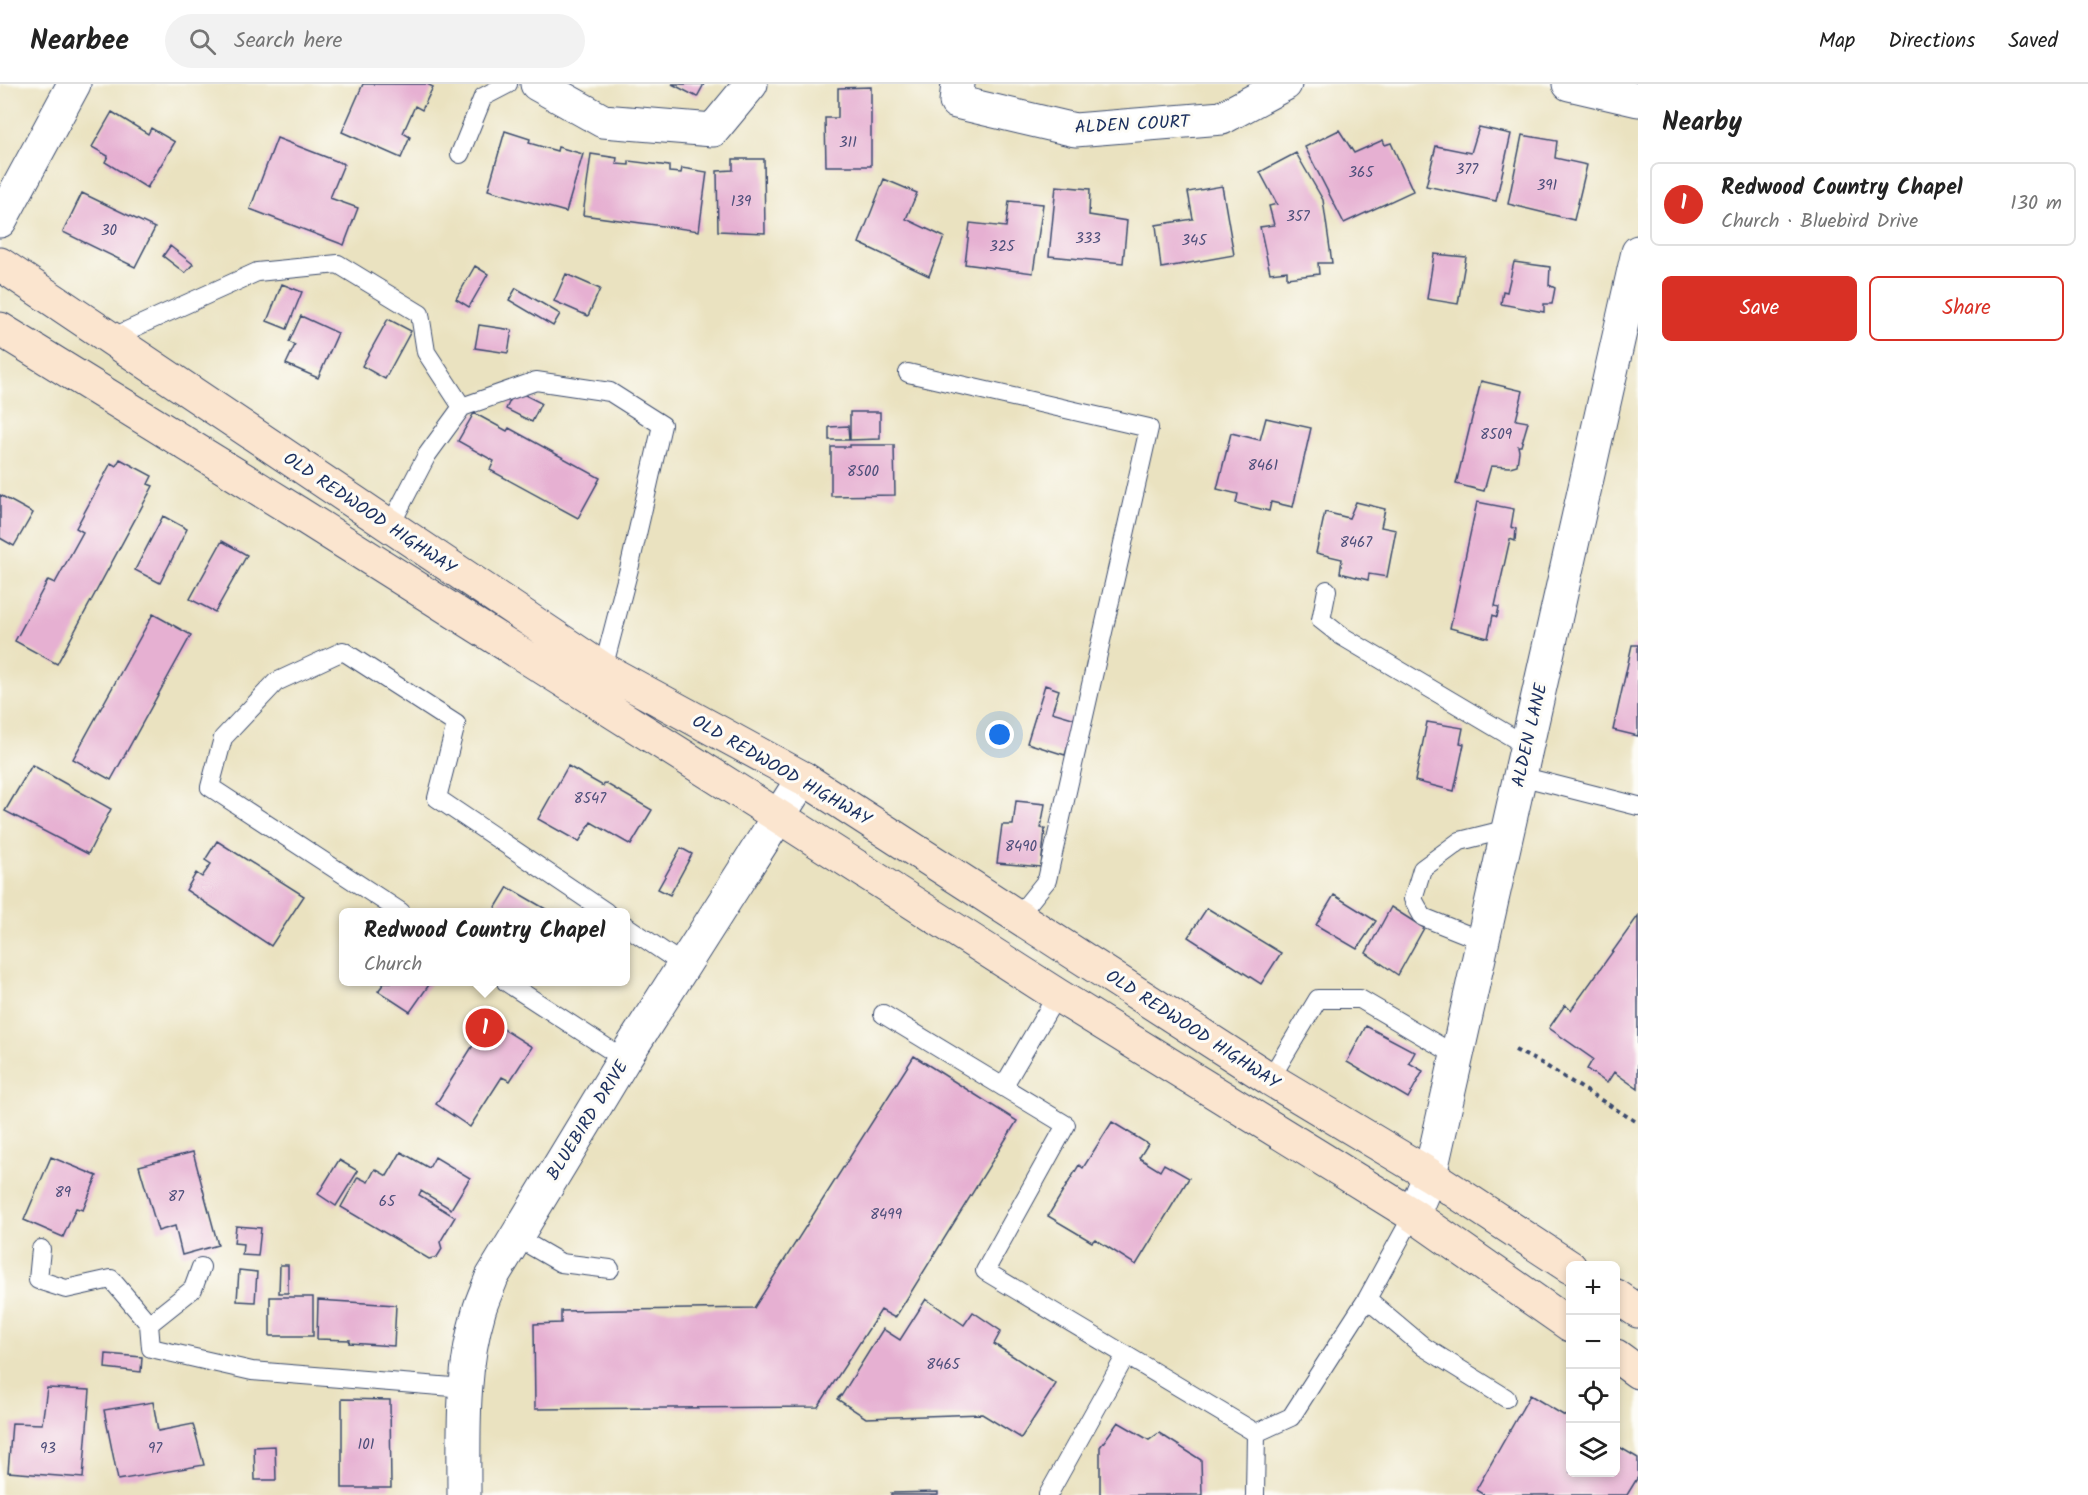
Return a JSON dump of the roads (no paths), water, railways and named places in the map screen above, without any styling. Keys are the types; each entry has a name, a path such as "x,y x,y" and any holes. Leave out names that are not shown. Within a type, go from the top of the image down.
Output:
{"main road":[{"name":"OLD REDWOOD HIGHWAY","path":"0,264 603,669 803,778 1270,1079 1430,1175 1566,1264"},
{"name":"OLD REDWOOD HIGHWAY","path":"0,329 298,513 1057,995 1413,1215 1566,1322"},
{"path":"1620,1299 1638,1311"},
{"path":"1620,1359 1638,1372"}],"street":[{"path":"0,221 74,84"},
{"path":"537,84 603,121 713,130 752,84"},
{"name":"ALDEN COURT","path":"958,84 956,102 1075,130 1222,118 1285,84"},
{"path":"1569,84 1638,100"},
{"name":"ALDEN LANE","path":"1413,1215 1430,1175 1638,252"},
{"name":"BLUEBIRD DRIVE","path":"464,1495 465,1388 471,1342 479,1310 492,1277 624,1059 803,778"}],"lane":[{"path":"460,154 483,97 508,84"},
{"path":"111,338 257,272 338,264 420,314 426,352 462,406"},
{"path":"908,373 1149,428 1047,880 1018,916"},
{"path":"390,526 427,455 462,406 536,381 610,392 662,425 630,565 603,669"},
{"path":"1327,590 1321,620 1340,635 1523,761 1638,806"},
{"path":"395,908 210,787 223,738 276,682 343,651 456,724 437,798 600,908"},
{"path":"1483,940 1423,917 1413,898 1422,869 1460,841 1508,829"},
{"path":"630,929 685,966"},
{"path":"514,986 624,1059"},
{"path":"1003,1087 1057,995"},
{"path":"1270,1079 1318,999 1360,999 1457,1056"},
{"path":"883,1014 1066,1125 985,1271 1256,1433"},
{"path":"1256,1433 1291,1417 1367,1299 1413,1215"},
{"path":"516,1237 561,1263 610,1269"},
{"path":"41,1249 38,1280 66,1289 111,1279 149,1324 151,1348 252,1371 465,1388"},
{"path":"149,1324 194,1289 201,1267"},
{"path":"1367,1299 1424,1347 1506,1398"},
{"path":"1048,1495 1126,1355"},
{"path":"1255,1495 1256,1433"}],"place":[{"name":"Redwood Country Chapel","path":"485,1028"}]}
